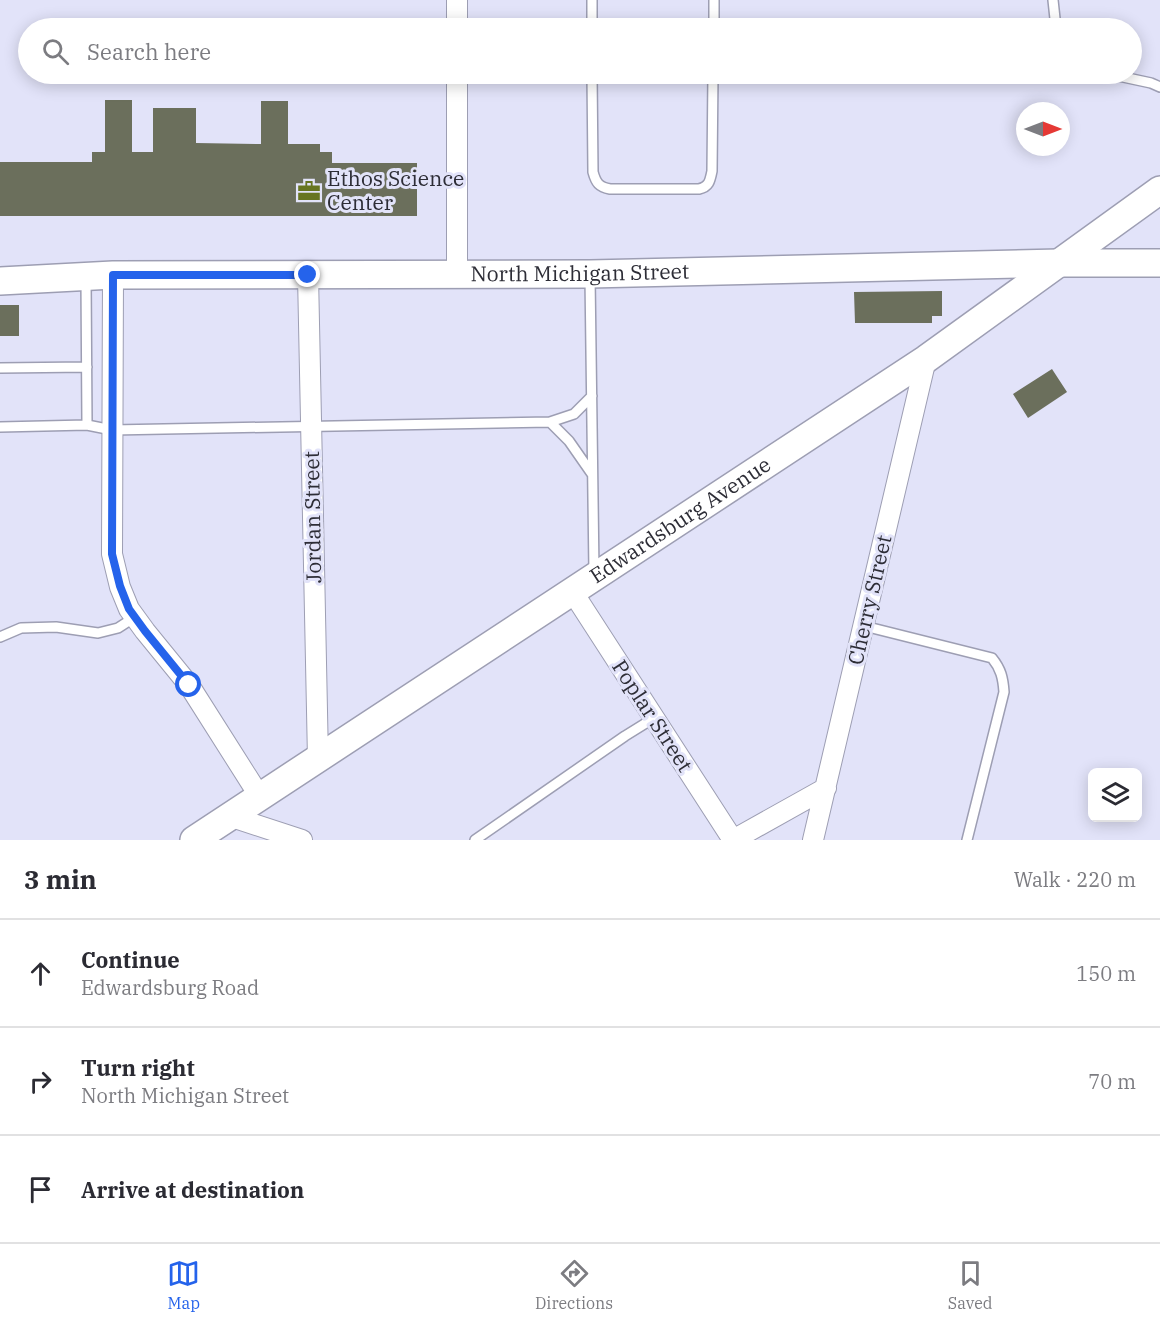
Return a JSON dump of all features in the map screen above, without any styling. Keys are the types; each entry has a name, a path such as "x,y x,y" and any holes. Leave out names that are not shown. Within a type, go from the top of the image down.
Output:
{"street":[{"path":"457,18 458,0"},
{"path":"457,84 457,275"},
{"name":"Edwardsburg Avenue","path":"195,840 926,359 1160,190"},
{"name":"North Michigan Street","path":"0,281 113,275 590,274 1059,263 1160,263"},
{"path":"113,275 112,554 120,586 129,609 189,685 260,797"},
{"name":"Jordan Street","path":"308,275 318,759"},
{"name":"Cherry Street","path":"813,840 926,359"},
{"name":"Poplar Street","path":"583,584 654,718 733,840"},
{"path":"733,840 826,788"},
{"path":"229,816 302,840"}],"lane":[{"path":"592,0 592,18"},
{"path":"714,0 714,18"},
{"path":"1053,0 1055,18"},
{"path":"1142,81 1160,87"},
{"path":"592,84 593,172 596,182 610,189 705,188 710,182 712,171 713,84"},
{"path":"583,584 593,475 590,274"},
{"path":"86,277 87,425"},
{"path":"0,368 87,367"},
{"path":"0,428 87,425 112,430 550,422 574,414 592,396"},
{"path":"550,422 569,441 593,475"},
{"path":"0,636 21,628 56,627 98,633 118,628 135,617"},
{"path":"864,626 992,658 998,665 1003,678 1004,692 967,840"},
{"path":"475,840 654,718"}],"building":[{"path":"105,100 132,100 132,152 153,152 153,108 196,108 196,143 261,144 261,101 288,101 288,144 320,144 320,152 332,152 332,163 417,163 417,216 0,216 0,162 92,162 92,152 105,152"},
{"path":"942,291 942,316 932,316 932,323 855,323 854,292"},
{"path":"0,305 19,305 19,336 0,336"},
{"path":"1052,369 1067,392 1028,418 1013,394"}],"place":[{"name":"Ethos Science Center","path":"309,191"}],"route":[{"path":"189,685 129,609 120,586 112,554 113,275 308,275"}]}
